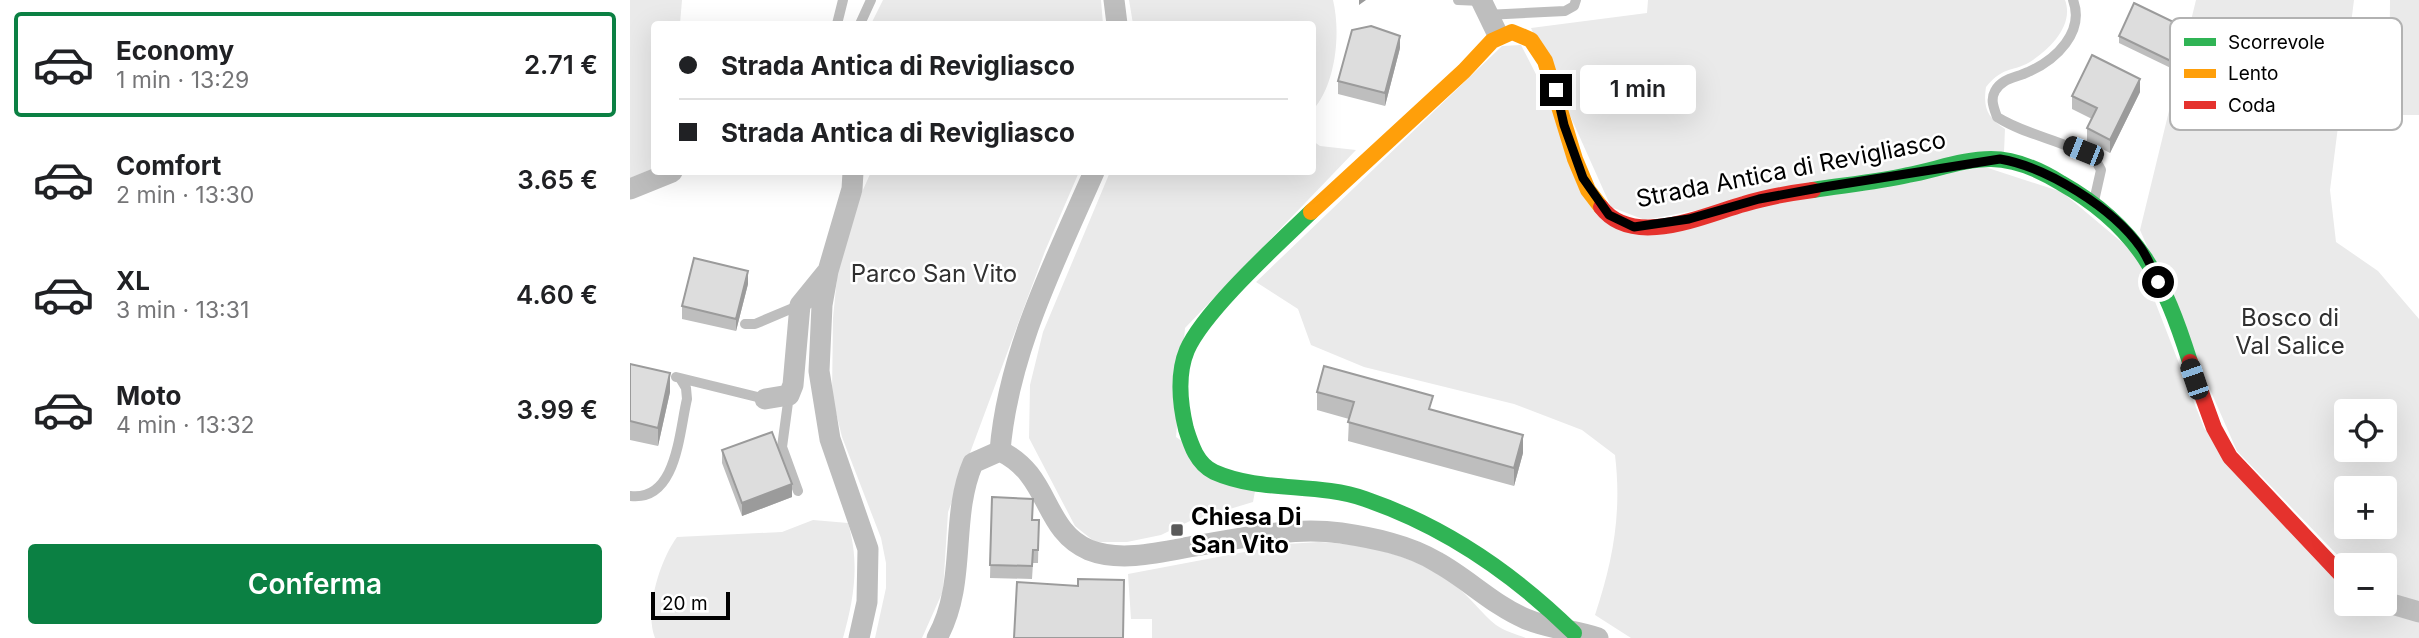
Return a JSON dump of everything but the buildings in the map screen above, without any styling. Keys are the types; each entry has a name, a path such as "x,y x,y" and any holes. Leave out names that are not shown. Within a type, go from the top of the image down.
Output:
{"street":[{"path":"1114,0 1117,21"},
{"path":"1483,5 1498,35 1469,67 1297,223 1230,295 1188,347 1180,380 1181,404 1193,449 1205,469 1227,477 1358,496 1440,530 1540,597 1574,633"},
{"name":"Strada Antica di Revigliasco","path":"1498,35 1511,32 1524,35 1544,56 1583,178 1609,215 1634,227 1689,219 1759,199 2000,159 2032,166 2094,204 2121,225 2147,259 2168,304 2208,419 2229,456 2297,533 2334,569"},
{"path":"630,189 665,175"},
{"path":"853,175 852,189 828,271 822,305 819,371 830,439 867,549 867,602 859,638"},
{"path":"1000,451 1003,411 1020,353 1052,267 1093,175"},
{"path":"765,399 789,396 793,385 800,305 828,271"},
{"path":"937,638 952,603 957,578 963,486 973,463 1000,451 1018,459 1032,473 1062,530 1075,543 1092,551 1143,555 1301,531 1339,533 1416,551 1438,562 1501,606 1527,620 1598,638"},
{"path":"2397,606 2419,612"}],"lane":[{"path":"838,21 843,0"},
{"path":"861,21 871,0"},
{"path":"1458,0 1483,5 1564,11 1574,6 1576,0"},
{"path":"2073,0 2077,19 2068,41 2038,67 2006,79 1996,89 1992,100 1997,117 2014,128 2036,132 2095,159 2101,170 2094,204"},
{"path":"745,324 755,324 800,305"},
{"path":"668,375 765,399"},
{"path":"630,496 645,496 658,491 667,476 687,398 686,388 680,378"},
{"path":"789,396 782,447 798,491"}],"green space":[{"path":"630,0 682,0 680,21 651,21 651,169 630,178"},
{"path":"883,0 1101,0 1103,21 872,21"},
{"path":"1129,0 1333,0 1336,42 1332,72 1316,106 1316,21 1132,21"},
{"path":"1648,0 2065,0 2067,9 2064,26 2047,49 2026,64 1999,75 1986,87 1985,101 1988,111 2005,129 2004,152 1645,220 1611,207 1531,28 1647,13"},
{"name":"Bosco di Val Salice","path":"2196,0 2354,0 2352,18 2192,18"},
{"path":"2390,0 2419,0 2419,115 2402,115 2402,18 2390,18"},
{"path":"1521,45 1614,227 1985,167 2062,192 2137,255 2204,428 2334,573 2334,616 2397,616 2397,612 2419,619 2419,638 1631,638 1595,615 1607,575 1614,536 1617,497 1615,455 1582,430 1514,404 1364,367 1311,345 1298,309 1256,282 1502,46"},
{"name":"Bosco di Val Salice","path":"2170,107 2170,130 2338,130 2330,190 2336,242 2378,271 2419,319 2419,602 2397,596 2397,553 2335,553 2237,451 2140,230"},
{"path":"1316,143 1320,146 1356,150 1185,328 1176,437 1255,491 1253,502 1190,521 1161,535 1127,542 1095,542 1075,526 1029,438 1030,385 1043,332 1109,175 1316,175"},
{"name":"Parco San Vito","path":"870,175 1078,175 1045,251 948,512 943,591 922,638 875,638 886,588 886,563 881,538 842,437 832,396 833,318 839,257 854,210"},
{"path":"813,520 848,523 852,538 854,581 843,638 655,638 651,614 656,586 665,559 677,537 782,532"},
{"path":"1319,542 1374,549 1426,567 1457,587 1496,625 1526,638 1152,638 1152,619 1131,619 1128,574 1287,544"}],"traffic: fast":[{"path":"1813,190 1885,180 1981,159 2010,161 2036,170 2088,200 2129,237 2158,281 2190,362"},
{"path":"1311,212 1225,298 1209,316 1187,350 1182,369 1181,399 1186,429 1199,459 1208,469 1232,478 1251,483 1347,494 1423,523 1503,572 1574,633"}],"traffic: slow":[{"path":"1311,212 1464,71 1492,41 1512,32 1531,40 1545,61 1575,159 1588,190 1601,207"}],"traffic: jam":[{"path":"1601,207 1615,219 1631,226 1650,227 1690,221 1770,197 1813,190"},
{"path":"2190,362 2214,428 2230,457 2334,567"}],"place":[{"name":"Chiesa Di San Vito","path":"1177,530"}],"route":[{"path":"1556,90 1564,125 1583,178 1609,215 1634,227 1689,219 1759,199 1875,181 1958,163 2000,159 2032,166 2070,188 2121,225 2140,247 2158,282"}]}
